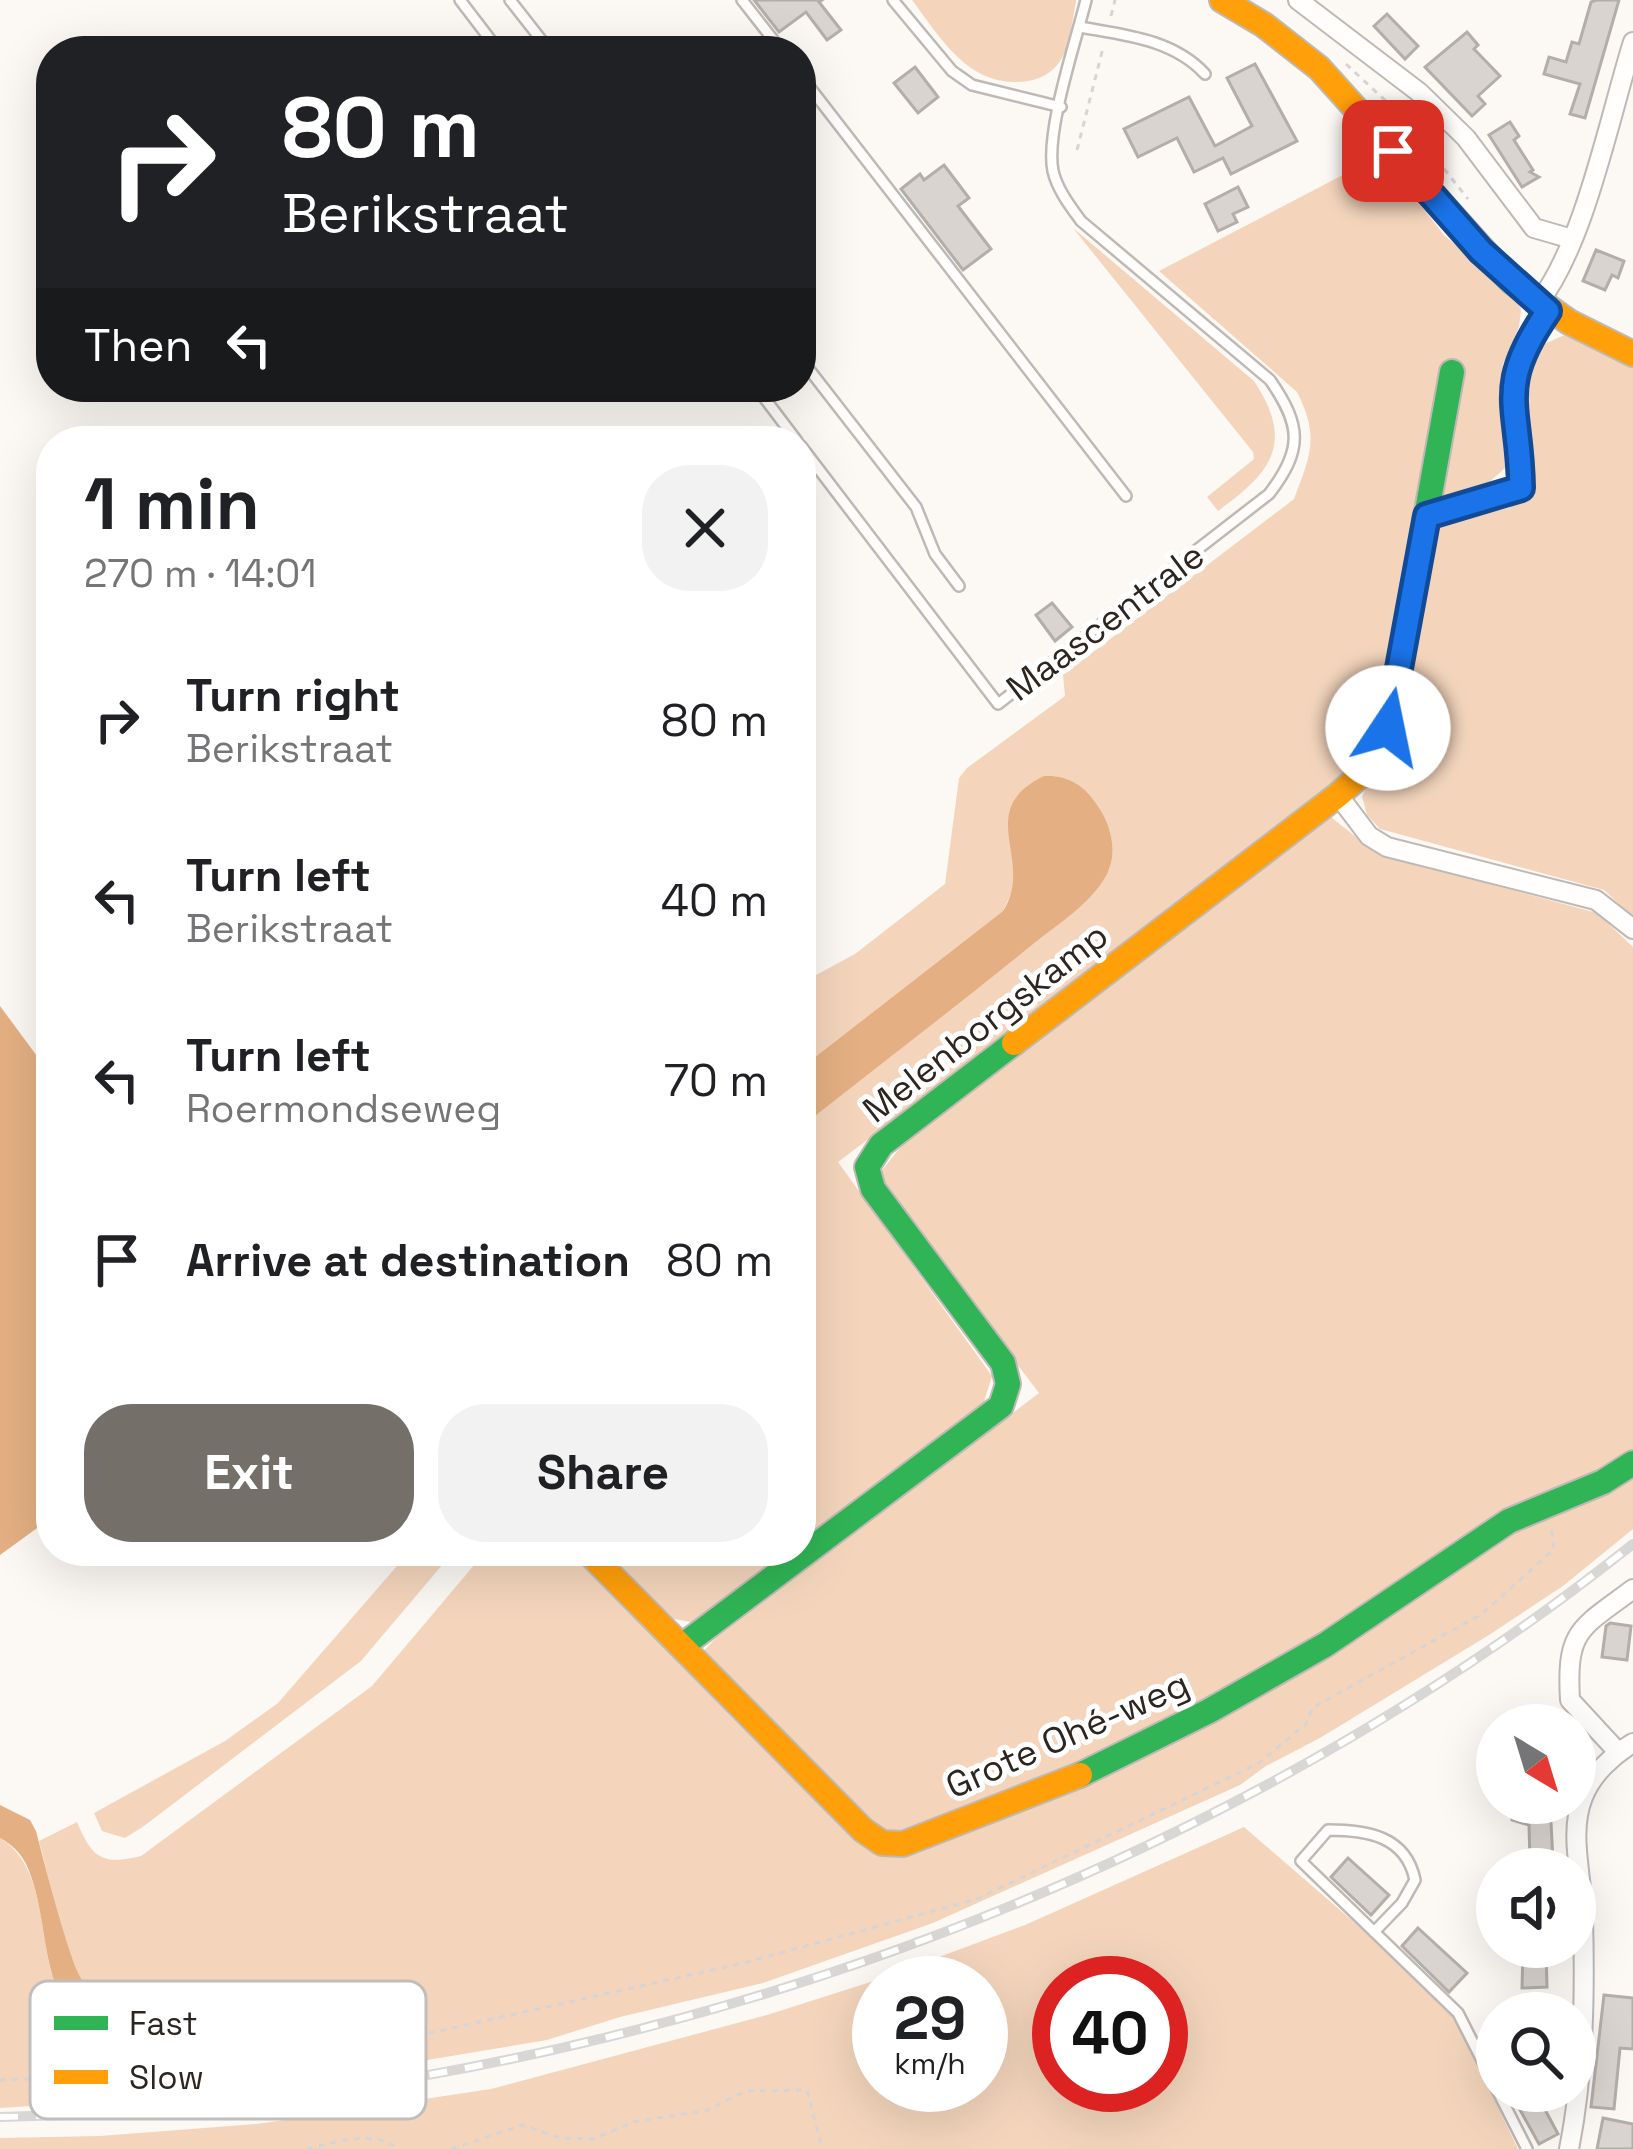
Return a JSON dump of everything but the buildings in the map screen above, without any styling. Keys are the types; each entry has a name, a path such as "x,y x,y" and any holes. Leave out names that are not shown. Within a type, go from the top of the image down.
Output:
{"street":[{"path":"1298,0 1420,93 1466,138 1534,227 1572,239"},
{"path":"1230,2 1319,68 1481,251 1543,307 1594,339 1633,354"},
{"path":"1427,516 1521,488 1520,447 1511,405 1516,365 1572,239 1633,42"},
{"name":"Melenborgskamp","path":"816,1545 1000,1406 1008,1384 1003,1363 873,1189 867,1167 881,1145 1339,795 1376,761 1388,728 1452,372"},
{"path":"1339,795 1369,836 1387,847 1596,900 1633,929"},
{"name":"Grote Ohé-weg","path":"602,1566 863,1830 881,1843 903,1844 1064,1781 1210,1710 1382,1609 1513,1517 1591,1491 1633,1463"},
{"name":"Melenborgskamp","path":"682,1646 788,1566"},
{"path":"1569,2149 1582,2025 1583,1914 1576,1822 1584,1793 1625,1747 1570,1700 1569,1655 1572,1641 1588,1623 1633,1589"}],"lane":[{"path":"460,0 488,36"},
{"path":"510,0 538,36"},
{"path":"893,0 952,71 972,85 1060,107 1086,0"},
{"path":"747,2 771,36"},
{"path":"1080,27 1166,46 1192,59 1205,74"},
{"path":"816,95 1126,496"},
{"name":"Maascentrale","path":"816,465 998,704 1269,494 1291,466 1296,435 1288,406 1270,380 1081,221 1063,196 1053,171 1052,142 1060,107"},
{"path":"816,378 916,507 935,554 959,586"},
{"name":"Maascentrale","path":"768,402 786,426"},
{"path":"1374,1932 1402,1903 1415,1880 1411,1859 1393,1844 1360,1830 1328,1830 1301,1861 1457,2013 1527,2149"}],"path":[{"path":"1077,150 1115,0"},
{"path":"426,2035 744,1963 977,1899 1259,1762 1306,1724 1312,1708 1482,1614 1555,1550 1548,1505"},
{"path":"0,2080 30,2079"},
{"path":"452,2149 522,2125 560,2138 593,2139 638,2121 706,2111 746,2091 771,2088 806,2090 822,2149"},
{"path":"307,2149 368,2137 386,2138 397,2148"}],"shaded area":[{"path":"912,0 1076,2 1068,43 1058,64 1039,78 1017,82 983,75 968,66"},
{"path":"1381,155 1444,235 1511,292 1521,309 1519,327 1503,364 1505,468 1486,485 1446,498 1438,494 1463,382 1441,378 1373,743 1363,760 838,1162 992,1376 983,1405 816,1532 816,1115 1084,902 1110,868 1110,830 1014,866 1015,885 1003,911 816,1056 816,975 855,954 945,884 959,778 967,768 1065,696 1063,675 1294,499 1304,470 1310,434 1297,392 1159,271"},
{"path":"1073,228 1254,381 1266,403 1275,439 1272,455 1252,483 1218,511 1207,497 1254,459 1253,452"},
{"path":"1569,333 1633,362 1633,917 1604,890 1380,829 1367,815 1362,796 1388,763 1398,735 1433,532 1448,521 1509,508 1522,498 1528,481 1520,388 1542,345"},
{"path":"1044,776 1061,777 1087,792 1102,813 1112,848 1101,885 1074,912 816,1115 816,1056 1003,911 1013,873 1008,821 1023,790"},
{"path":"1331,817 1376,853 1597,913 1633,947 1633,1529 1563,1586 1489,1635 1240,1785 933,1923 763,1983 620,2017 547,2040 426,2060 426,1981 82,1981 67,1949 39,1841 77,1822 100,1856 116,1860 141,1856 372,1686 473,1566 589,1566 689,1667 715,1639 1039,1393 884,1189 879,1174 907,1139"},
{"path":"0,1006 36,1055 36,1529 0,1555"},
{"path":"397,1566 441,1566 361,1661 144,1826 125,1838 102,1831 94,1813 225,1741 278,1703"},
{"path":"620,1566 771,1566 695,1623 670,1618"},
{"path":"0,1805 30,1820 83,1981 55,1981 31,1877 18,1852 0,1838"},
{"path":"1244,1827 1384,1948 1454,2016 1476,2062 1476,2112 1500,2112 1518,2149 0,2149 0,2138 100,2136 290,2119 426,2119 426,2099 491,2089 852,1988 852,2112 1008,2112 1008,1956 942,1956 1025,1925"},
{"path":"0,1838 25,1864 32,1881 55,1981 30,1981 30,2106 0,2108"}],"railway":[{"path":"426,2075 650,2026 863,1962 1070,1881 1268,1784 1457,1672 1633,1544"},
{"path":"0,2117 30,2115"}],"traffic: fast":[{"path":"1372,765 1388,728 1452,372"},
{"path":"816,1545 1001,1406 1008,1384 1003,1363 873,1189 867,1167 881,1145 1014,1043"},
{"path":"1080,1775 1209,1711 1325,1645 1509,1521 1603,1482 1633,1463"},
{"path":"682,1646 788,1566"}],"traffic: slow":[{"path":"1222,0 1264,25 1319,68 1511,281 1569,322 1633,354"},
{"path":"1014,1043 1372,765"},
{"path":"602,1566 863,1830 882,1843 903,1844 1080,1775"}],"route":[{"path":"1388,728 1427,516 1521,488 1520,447 1511,405 1516,365 1548,311 1481,251 1393,151"}]}
